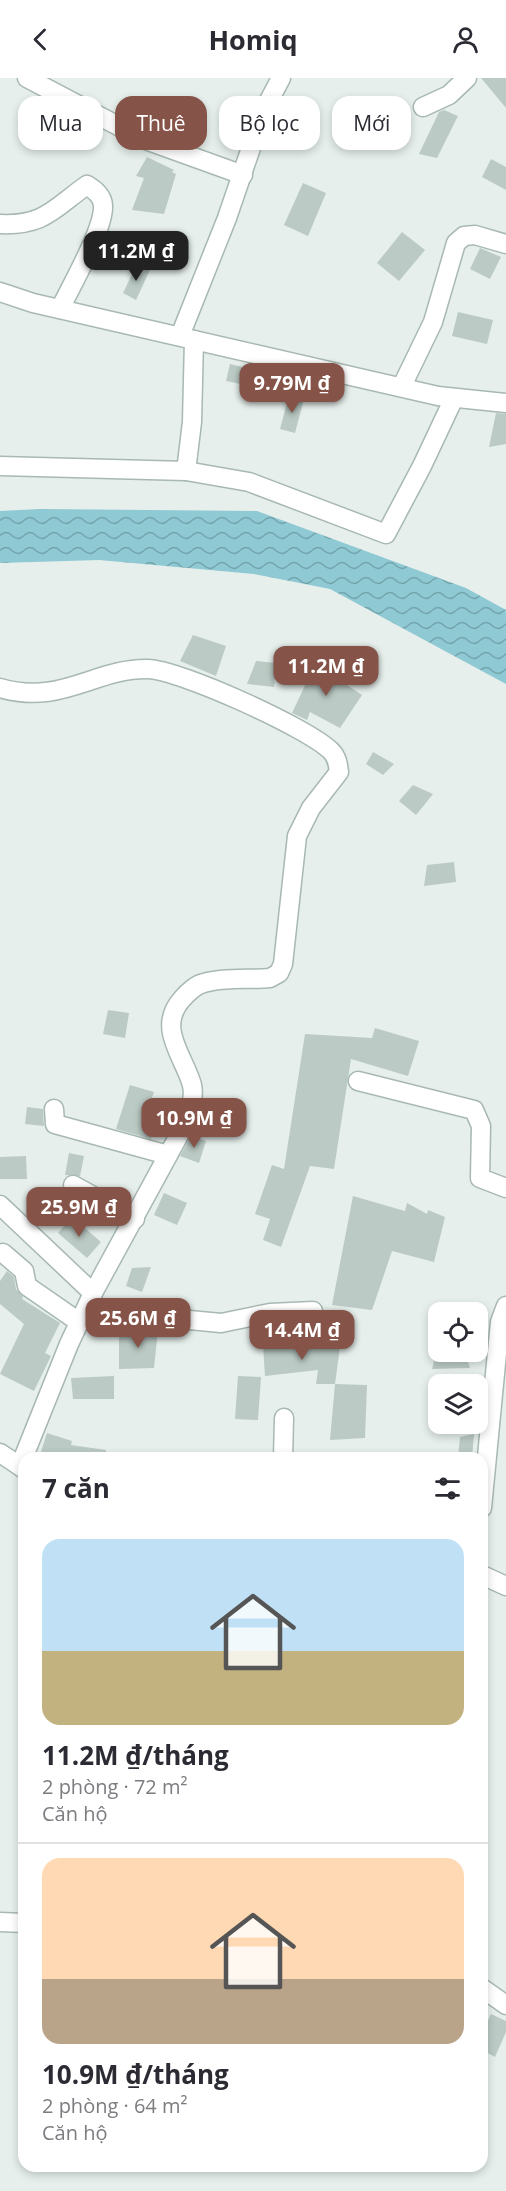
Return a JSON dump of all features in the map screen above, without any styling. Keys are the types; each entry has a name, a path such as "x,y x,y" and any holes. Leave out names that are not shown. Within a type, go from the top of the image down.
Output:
{"street":[{"path":"27,78 143,139 243,175"},
{"path":"186,471 192,422 187,338 264,110 281,78"},
{"path":"423,107 449,95 467,78"},
{"path":"0,224 36,221 60,207 87,185 97,191 104,205 98,228 60,309"},
{"path":"402,387 433,322 456,243 464,236 475,235 506,244"},
{"path":"0,292 60,309 402,387 454,398 506,403"},
{"path":"0,466 186,471 249,482 386,534 454,398"},
{"path":"0,688 44,693 124,673 151,669 199,685 297,728 330,750 335,757 337,777 311,808 297,836 284,953 279,973 270,978 203,983 186,995 173,1014 171,1029 173,1042 193,1087 191,1107 135,1219 93,1293 54,1376 27,1452"},
{"path":"358,1081 474,1110 481,1126 480,1178 506,1188"},
{"path":"54,1109 55,1124 168,1155"},
{"path":"74,1185 135,1219"},
{"path":"0,1205 93,1293"},
{"path":"3,1253 24,1271 27,1286 81,1319 105,1312 221,1323 270,1313 313,1311"},
{"path":"487,1452 500,1322 506,1306"},
{"path":"284,1418 284,1452"},
{"path":"0,1453 18,1464"},
{"path":"488,1578 506,1586"},
{"path":"0,1922 18,1923"},
{"path":"488,1992 506,2005"}],"water":[{"path":"40,509 257,511 466,588 506,610 506,684 330,589 254,574 99,560 0,563 0,511"}],"building":[{"path":"481,78 506,78 506,108"},
{"path":"444,110 458,116 437,158 419,154 439,112"},
{"path":"147,157 174,170 172,172 176,174 164,214 132,210 144,178 136,176"},
{"path":"491,159 506,167 506,190 482,177"},
{"path":"303,183 326,193 308,236 284,225"},
{"path":"402,232 425,250 399,281 377,263"},
{"path":"480,248 501,257 490,279 470,269"},
{"path":"137,264 150,270 136,300 123,293"},
{"path":"458,312 493,320 487,344 452,336"},
{"path":"230,364 267,373 264,389 226,381"},
{"path":"289,395 304,399 295,433 280,429"},
{"path":"496,413 506,414 506,444 489,447"},
{"path":"193,635 226,646 216,676 180,661"},
{"path":"256,661 276,663 274,687 247,684"},
{"path":"316,662 331,669 329,673 362,695 340,728 310,712 307,720 292,713"},
{"path":"373,752 394,764 383,775 366,764"},
{"path":"413,785 433,794 416,815 399,801"},
{"path":"454,862 456,882 424,886 427,865"},
{"path":"108,1010 129,1013 125,1038 103,1034"},
{"path":"375,1028 419,1041 408,1076 351,1059 334,1169 310,1166 281,1247 263,1240 270,1219 255,1214 272,1165 284,1169 305,1034 372,1038"},
{"path":"130,1085 154,1092 143,1123 155,1127 151,1139 116,1129"},
{"path":"27,1107 43,1109 44,1126 25,1124"},
{"path":"191,1136 206,1141 199,1163 180,1156"},
{"path":"69,1153 84,1156 80,1176 65,1175"},
{"path":"26,1156 27,1179 0,1179 0,1157"},
{"path":"164,1193 187,1203 177,1225 154,1215"},
{"path":"353,1196 405,1211 407,1203 427,1214 428,1210 445,1217 434,1262 392,1251 372,1310 332,1305"},
{"path":"72,1217 101,1242 87,1258 58,1233"},
{"path":"151,1267 142,1292 126,1286 132,1268"},
{"path":"7,1271 14,1277 16,1289 23,1297 22,1299 60,1323 45,1353 51,1356 34,1391 0,1374 24,1324 0,1304 0,1281"},
{"path":"132,1329 158,1330 154,1368 119,1369 119,1335"},
{"path":"263,1345 340,1347 335,1384 316,1384 318,1370 265,1376"},
{"path":"434,1362 468,1362 470,1368 432,1369"},
{"path":"114,1376 114,1399 73,1399 71,1378"},
{"path":"238,1376 261,1377 258,1420 235,1419"},
{"path":"335,1384 367,1385 365,1438 330,1440"},
{"path":"47,1433 72,1441 71,1445 106,1450 106,1452 41,1452"},
{"path":"474,1434 472,1452 459,1452 460,1437"},
{"path":"491,2014 506,2021 506,2032 495,2057 488,2053 488,2020"}]}
